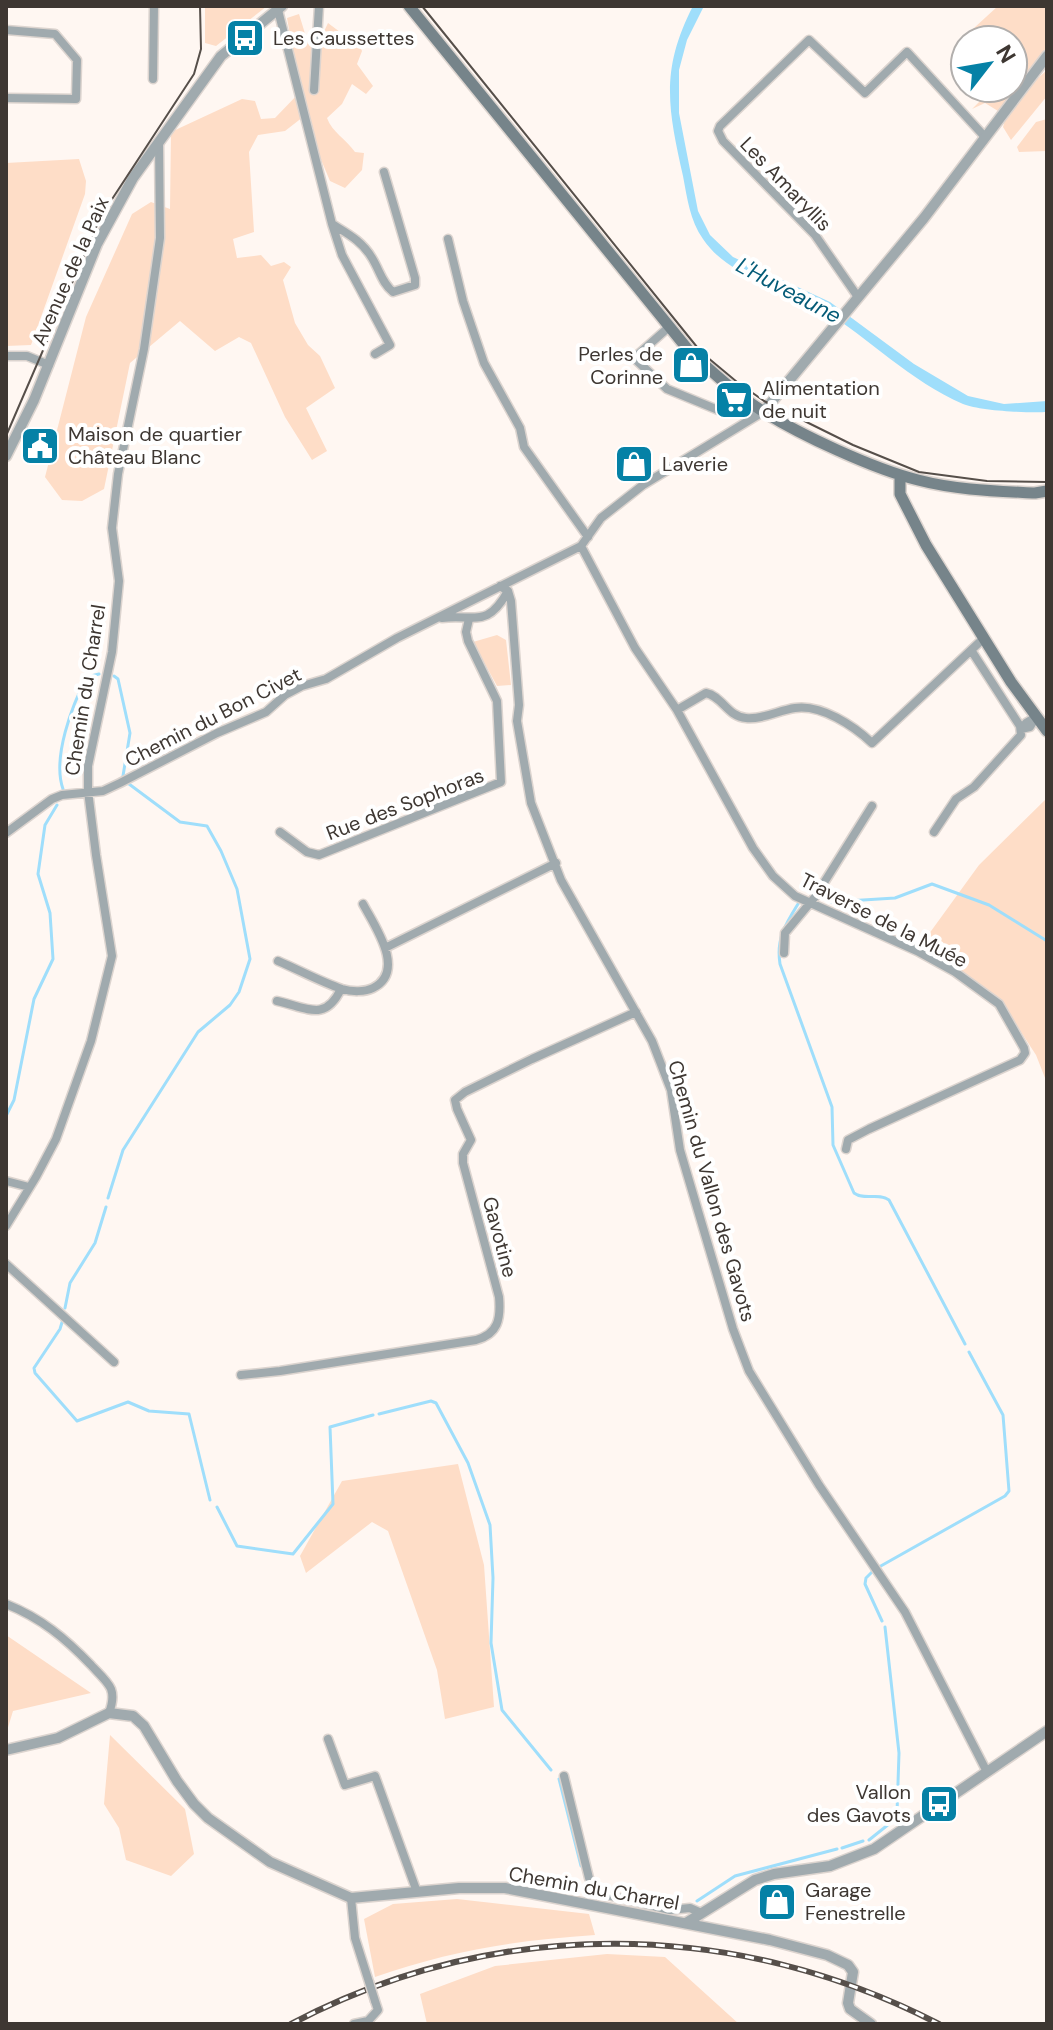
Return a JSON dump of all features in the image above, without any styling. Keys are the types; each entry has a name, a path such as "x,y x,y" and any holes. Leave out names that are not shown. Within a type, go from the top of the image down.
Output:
{"main road":[{"path":"409,6 690,352 738,394 763,412 900,475 949,487 1035,493 1047,491"},
{"path":"900,475 900,494 926,545 1025,704 1047,731"}],"street":[{"path":"153,79 154,6"},
{"path":"314,90 319,6"},
{"path":"280,8 342,255 390,345 375,354"},
{"name":"Avenue de la Paix","path":"6,456 49,365 97,244 133,178 221,56 280,8"},
{"path":"6,30 55,34 77,60 76,99 6,98"},
{"name":"Les Amaryllis","path":"854,301 815,235 723,141 718,131 720,126 809,40 865,93 907,52 985,137"},
{"path":"669,327 634,358 667,389 718,410 763,412 924,218 1047,56"},
{"name":"Chemin du Charrel","path":"6,1226 56,1139 86,1055 112,956 88,791 88,766 112,652 119,581 112,528 118,474 150,315 160,238 159,140"},
{"path":"332,224 358,240 372,258 385,285 393,292 415,285 384,172"},
{"path":"448,239 463,301 484,363 520,428 524,447 588,537"},
{"path":"6,356 27,356 49,365"},
{"name":"Chemin du Bon Civet","path":"433,620 478,620 486,617 513,580 581,546 601,518 643,485 763,412"},
{"name":"Traverse de la Muée","path":"581,546 635,648 677,710 753,848 783,885 795,896 917,951 955,972 999,1004 1025,1053 1020,1060 848,1140 846,1149"},
{"name":"Chemin du Bon Civet","path":"6,833 52,799 62,795 103,791 217,733 266,712 285,695 326,679 433,620 504,589"},
{"name":"Chemin du Vallon des Gavots","path":"504,589 511,601 519,705 517,721 531,803 561,880 652,1041 671,1090 680,1150 729,1315 749,1371 819,1485 905,1612 987,1772"},
{"name":"Rue des Sophoras","path":"280,832 307,852 319,855 501,782 497,701 468,641 466,632 469,619"},
{"path":"677,710 706,693 713,694 732,714 747,719 799,707 813,709 843,722 872,743 984,638"},
{"path":"971,650 1021,729"},
{"path":"934,832 950,805 974,787 1020,737 1026,723 1036,717"},
{"path":"784,953 785,933 811,902 872,806"},
{"path":"385,948 556,863"},
{"path":"278,961 341,989 372,989 386,974 389,960 363,904"},
{"path":"277,1001 325,1010 333,1005 341,989"},
{"name":"Gavotine","path":"241,1375 476,1340 495,1330 500,1311 499,1297 463,1163 463,1154 471,1140 455,1100 532,1059 636,1012"},
{"path":"6,1181 29,1187"},
{"path":"6,1264 114,1362"},
{"path":"6,1604 32,1614 65,1639 111,1689 113,1698 109,1713 58,1738 6,1750"},
{"name":"Chemin du Charrel","path":"109,1713 125,1714 140,1722 177,1781 208,1818 270,1862 351,1898 505,1888 686,1923 827,1955 848,1965 853,1972 848,2003 850,2009 871,2024"},
{"path":"686,1923 699,1912 755,1880 830,1866 874,1849 1047,1731"},
{"path":"328,1739 345,1785 375,1776 417,1892"},
{"path":"564,1776 589,1878 595,1888 603,1894 670,1910 690,1908 699,1912"},
{"path":"351,1898 355,1938 378,2010 368,2021 354,2024"}],"shaded area":[{"path":"205,6 267,6 216,46 205,43"},
{"path":"998,6 1047,6 1047,50 1029,72 1029,24 978,24"},
{"path":"299,14 307,40 320,40 328,23 340,32 354,33 362,51 357,64 373,86 366,94 352,84 342,104 327,118 355,152 364,153 362,170 345,188 330,181 303,117 285,131 258,135 249,152 254,232 233,239 237,258 261,255 271,266 284,262 291,267 283,280 295,323 308,345 320,356 335,388 306,408 327,451 312,460 285,417 251,343 239,337 215,351 180,321 130,363 104,489 82,501 62,500 45,477 86,317 132,214 151,202 170,209 171,132 242,99 255,101 261,119 275,118 300,92 287,18"},
{"path":"1047,70 1047,96 1011,140 1003,127 1005,120 1017,104 1029,104 1029,89"},
{"path":"987,104 1004,104 998,111"},
{"path":"1047,119 1047,151 1019,152 1017,147 1036,122"},
{"path":"79,159 86,181 85,194 31,345 6,346 6,163"},
{"path":"497,635 506,640 511,685 497,686 473,642"},
{"path":"1047,798 1047,1083 1036,1055 1000,1000 918,949 979,865"},
{"path":"458,1464 484,1565 494,1707 445,1719 437,1670 388,1531 372,1522 306,1573 300,1556 342,1481"},
{"path":"6,1635 91,1693 13,1711 6,1734"},
{"path":"110,1735 185,1809 194,1854 171,1876 126,1860 119,1828 104,1804"},
{"path":"457,1899 589,1914 595,1935 484,1948 375,1977 364,1919 393,1904"},
{"path":"607,1954 665,1957 739,2024 427,2024 420,1994 495,1966"}],"water":[{"name":"L'Huveaune","path":"693,6 704,6 687,40 679,70 679,113 698,211 710,235 733,257 830,302 914,364 968,396 1004,404 1047,401 1047,412 992,410 963,404 944,395 822,309 742,273 714,253 692,217 671,110 671,70 675,50"}],"waterway":[{"path":"63,789 60,762 65,732 87,677 99,674"},
{"path":"114,676 118,679 130,733 123,776"},
{"path":"108,1198 123,1150 198,1032 230,1005 239,992 250,959 237,889 207,826 180,822 129,784"},
{"path":"6,1116 14,1100 34,999 53,959 50,913 38,874 45,825 57,805"},
{"path":"831,902 895,898 932,884 989,905 1047,941"},
{"path":"798,904 783,932 779,947 780,964 832,1107 833,1145 854,1193 889,1200 965,1344"},
{"path":"65,1308 70,1283 95,1243 106,1207"},
{"path":"63,1319 60,1329 34,1368 35,1373 77,1421 128,1402 149,1411 189,1414 210,1500"},
{"path":"879,1567 1009,1491 1003,1415 969,1352"},
{"path":"379,1414 431,1401 436,1403 468,1463 490,1525 493,1578 491,1643 502,1710 551,1770"},
{"path":"217,1507 237,1546 293,1554 333,1504 330,1427 373,1415"},
{"path":"873,1571 865,1584 882,1621"},
{"path":"869,1840 894,1820 897,1813 899,1753 885,1627"},
{"path":"559,1779 581,1866"},
{"path":"842,1848 863,1841"},
{"path":"697,1901 735,1876 837,1849"}],"tram line":[{"path":"6,436 101,216 194,74 201,49 200,6"},
{"path":"422,6 701,352 737,382 764,401 853,445 919,472 987,481 1047,482"}],"railway":[{"path":"291,2024 369,1989 450,1964 532,1949 615,1944 698,1949 780,1964 861,1989 939,2024"}],"place":[{"name":"Les Caussettes","path":"245,38"},
{"name":"Perles de Corinne","path":"691,365"},
{"name":"Alimentation de nuit","path":"734,400"},
{"name":"Maison de quartier Château Blanc","path":"40,446"},
{"name":"Laverie","path":"634,464"},
{"name":"Vallon des Gavots","path":"939,1804"},
{"name":"Garage Fenestrelle","path":"777,1902"}]}
